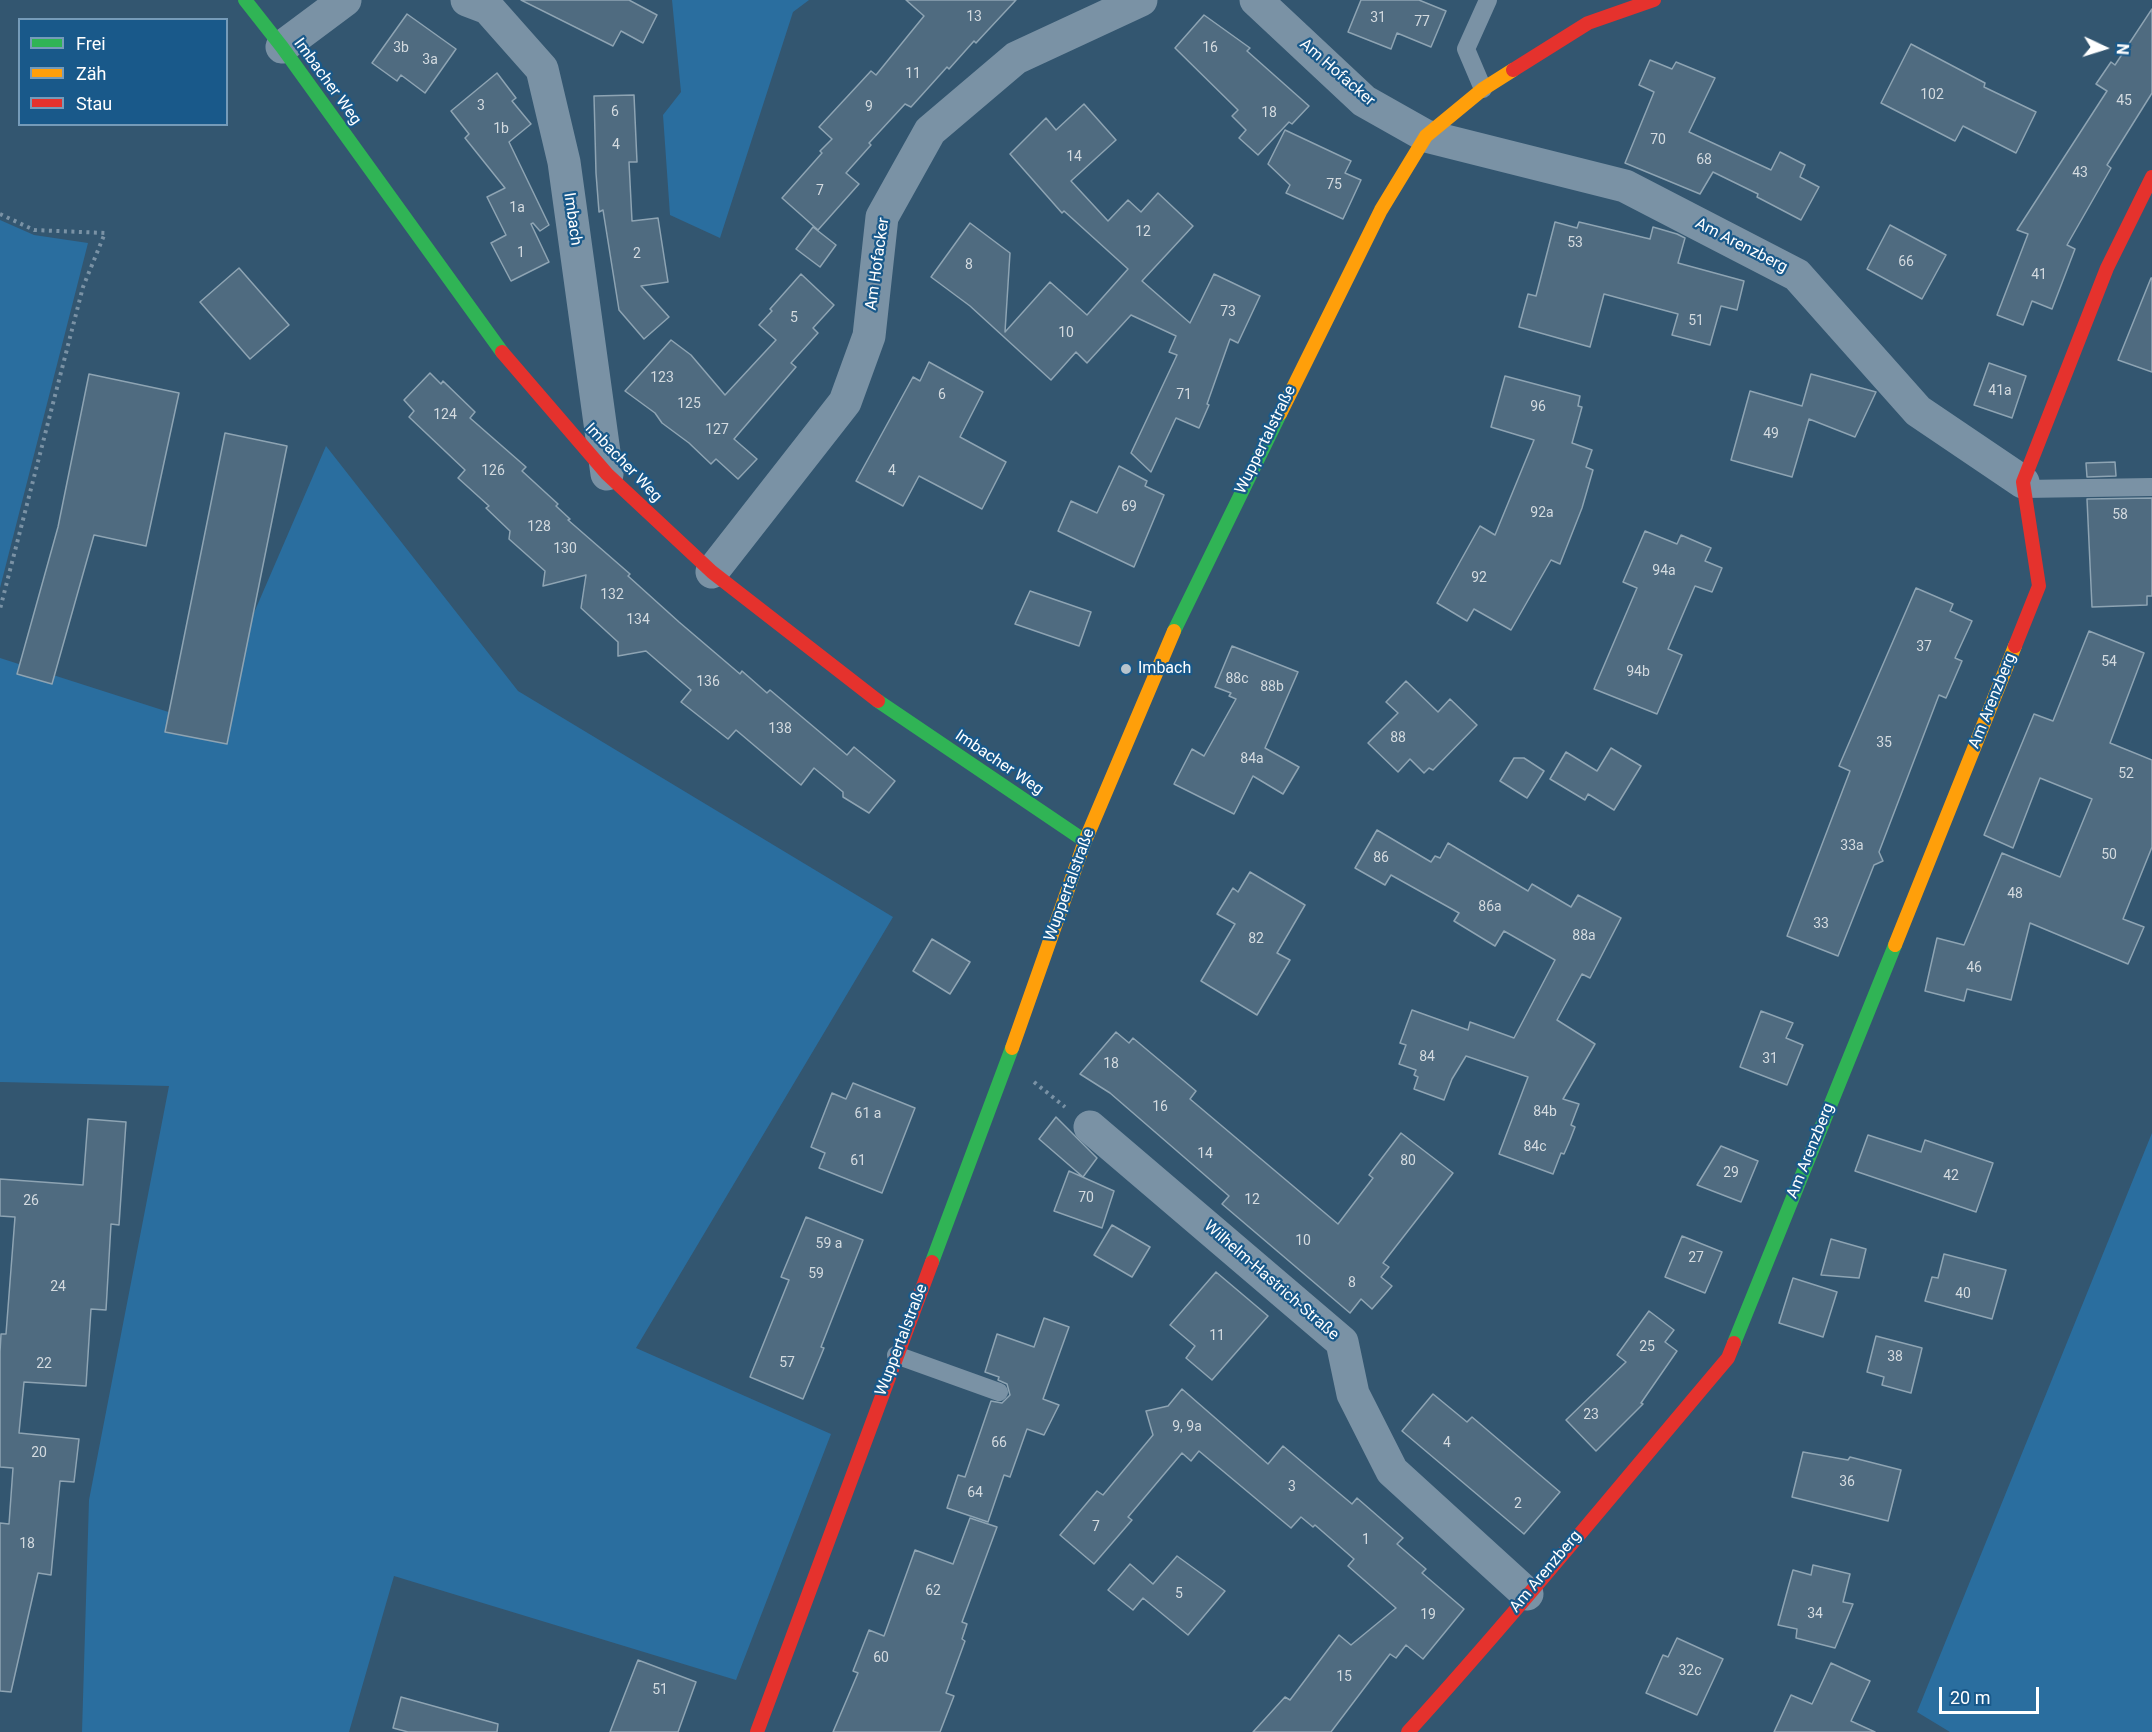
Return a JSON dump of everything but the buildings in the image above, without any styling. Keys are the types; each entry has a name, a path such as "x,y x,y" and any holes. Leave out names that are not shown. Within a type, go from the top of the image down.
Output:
{"street":[{"name":"Imbacher Weg","path":"245,0 282,47 514,369 608,474 712,572 889,709 1085,841"},
{"path":"282,47 345,0"},
{"name":"Imbach","path":"467,0 488,8 542,69 564,162 608,474"},
{"name":"Am Hofacker","path":"712,572 845,402 869,336 882,217 930,131 1016,58 1141,0"},
{"name":"Am Hofacker","path":"1257,0 1364,101 1426,136"},
{"name":"Wuppertalstraße","path":"757,1732 1007,1062 1085,841 1156,670 1206,563 1381,210 1426,136 1483,89 1588,23 1654,0"},
{"name":"Am Arenzberg","path":"1408,1732 1489,1643 1527,1594 1728,1358 2039,586 2023,485 1918,411 1797,275 1625,186 1426,136"},
{"path":"2023,485 2107,268 2152,177"},
{"name":"Wilhelm-Hastrich-Straße","path":"1090,1127 1342,1342 1353,1394 1392,1471 1527,1594"}],"lane":[{"path":"1483,89 1466,49 1488,0"},
{"path":"2023,485 2152,487"},
{"path":"896,1355 999,1392"}],"path":[{"path":"0,214 34,230 105,233 83,287 0,609"},
{"path":"1007,1062 1090,1127"}],"shaded area":[{"path":"672,0 809,0 793,12 720,238 670,215 663,115 681,92"},
{"path":"0,220 34,235 88,243 0,588"},
{"path":"326,446 518,691 893,917 636,1348 831,1434 736,1680 394,1576 349,1732 82,1732 89,1500 169,1086 0,1082 0,658 206,724"},
{"path":"2152,1133 2152,1732 1950,1732 1917,1712"}],"traffic: fast":[{"path":"245,0 282,47 502,352"},
{"path":"1174,631 1280,414"},
{"path":"878,701 1085,841"},
{"path":"1734,1343 1895,945"},
{"path":"932,1262 1012,1048"}],"traffic: slow":[{"path":"1280,414 1381,210 1426,136 1483,89 1513,70"},
{"path":"1012,1048 1085,841 1174,631"},
{"path":"1895,945 2015,646"}],"traffic: jam":[{"path":"1513,70 1588,23 1654,0"},
{"path":"2015,646 2039,586 2023,482 2107,268 2152,177"},
{"path":"502,352 607,474 712,572 878,701"},
{"path":"757,1732 932,1262"},
{"path":"1408,1732 1530,1593 1728,1358 1734,1343"}],"place":[{"name":"Imbach","path":"1126,669"}]}
